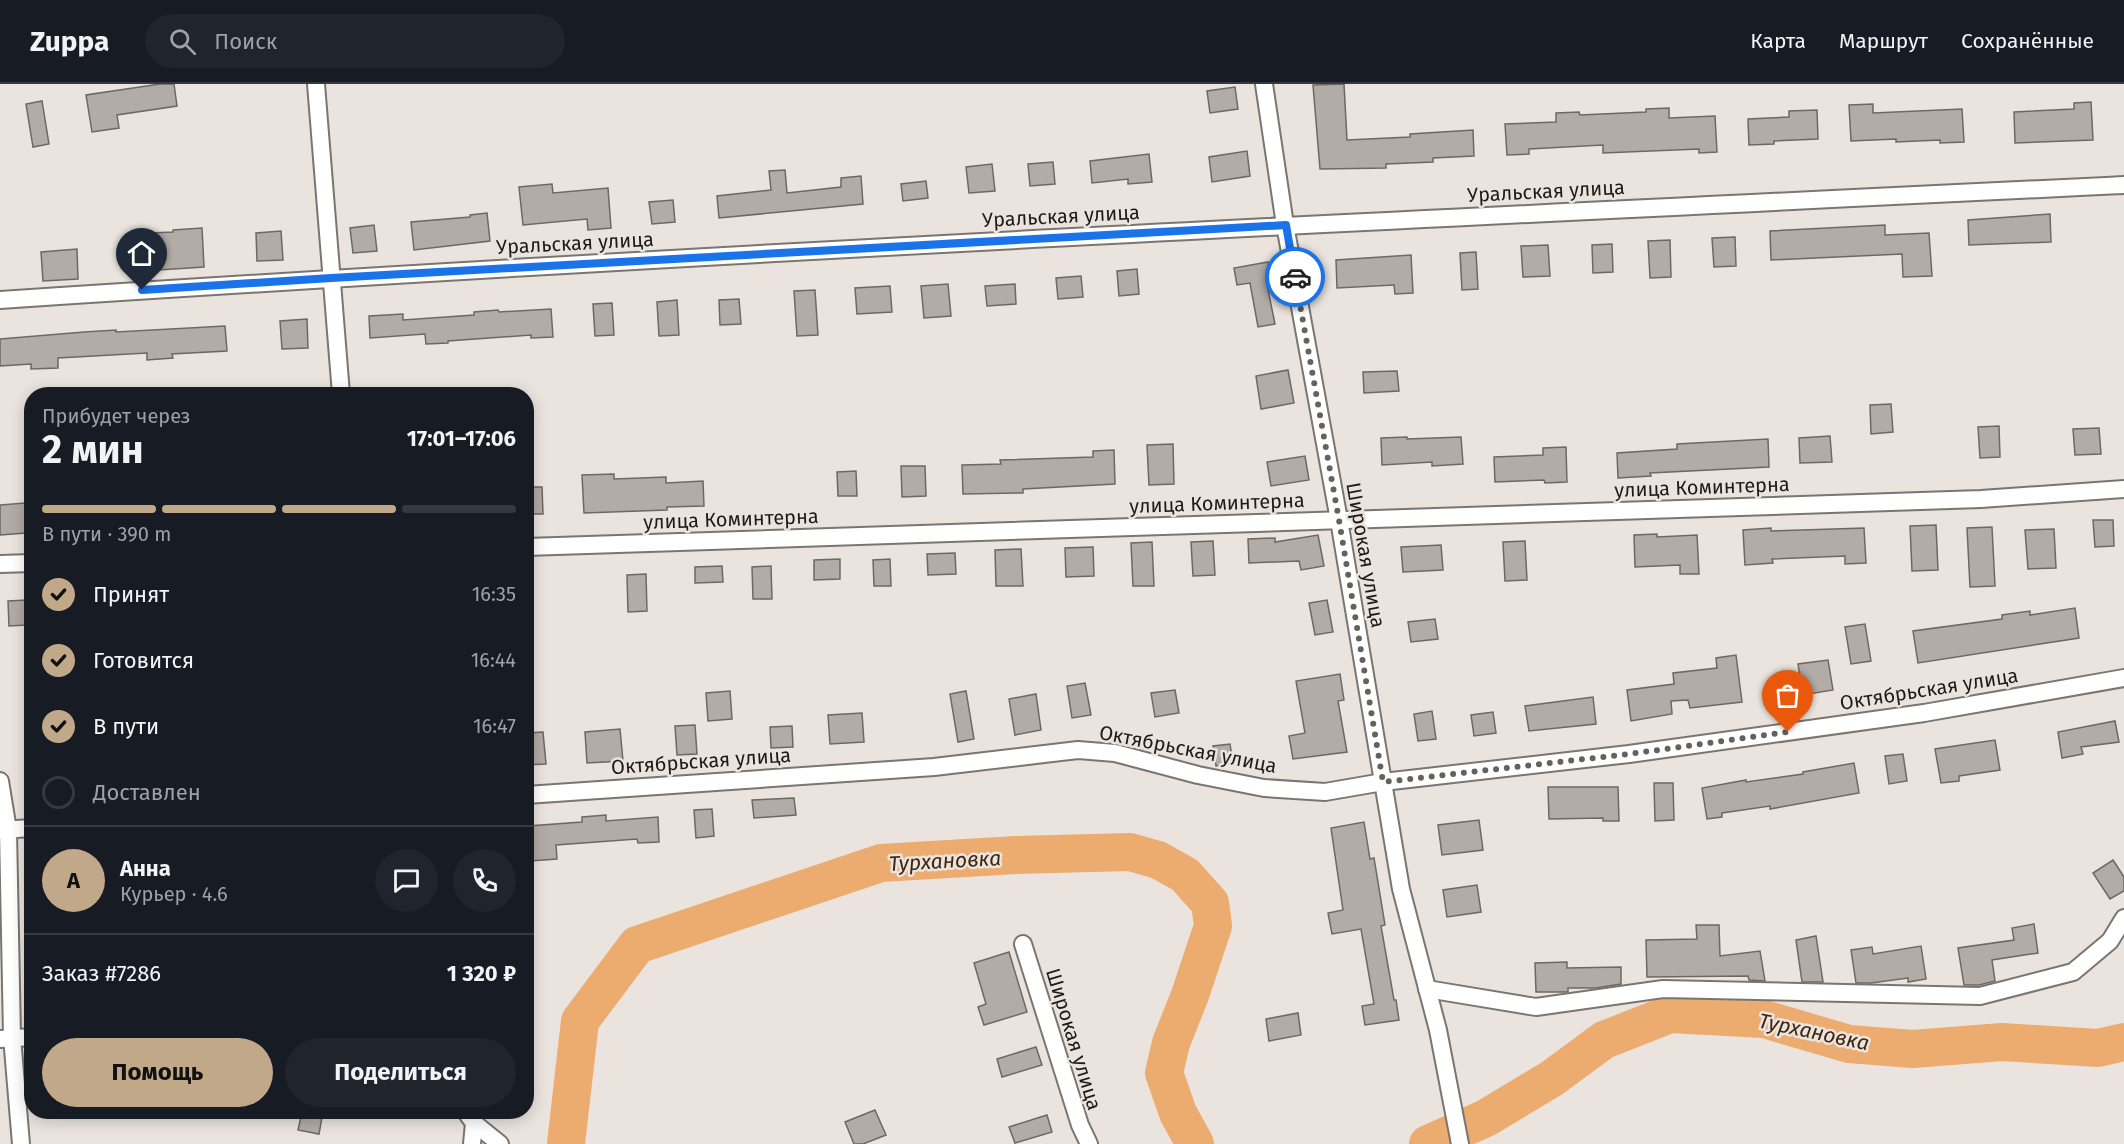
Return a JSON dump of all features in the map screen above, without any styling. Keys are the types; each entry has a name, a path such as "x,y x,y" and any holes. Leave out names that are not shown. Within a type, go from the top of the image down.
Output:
{"street":[{"path":"315,84 340,387"},
{"name":"Широкая улица","path":"1264,84 1286,225 1339,520 1401,889 1438,1030 1460,1144"},
{"name":"Уральская улица","path":"0,300 331,278 1286,225 2124,185"},
{"name":"улица Коминтерна","path":"534,547 1981,499 2124,489"},
{"path":"0,564 24,563"},
{"name":"Октябрьская улица","path":"534,794 934,767 1078,750 1115,753 1198,775 1264,788 1325,792 1383,782 1629,754 1924,713 2124,678"},
{"path":"0,781 4,830 6,1038 21,1144"},
{"path":"4,830 24,829"},
{"path":"1427,989 1536,1007 1663,989 1980,996 2073,972 2110,941 2124,918"},
{"name":"Широкая улица","path":"1023,944 1080,1125 1089,1144"},
{"path":"6,1038 24,1037"},
{"path":"470,1119 472,1144"},
{"path":"472,1119 500,1144"}],"building":[{"path":"174,84 177,106 117,115 119,128 92,132 86,95"},
{"path":"1344,84 1347,140 1410,137 1410,134 1473,130 1474,156 1433,158 1433,162 1386,164 1386,168 1320,169 1313,85"},
{"path":"1235,87 1238,109 1210,113 1207,91"},
{"path":"42,101 49,144 33,147 26,104"},
{"path":"2091,102 2093,140 2015,143 2014,112 2074,109 2074,103"},
{"path":"1873,104 1873,113 1962,109 1964,142 1940,143 1940,140 1896,142 1896,139 1851,141 1849,105"},
{"path":"1669,108 1669,118 1715,116 1717,152 1699,153 1699,149 1603,153 1603,145 1529,149 1529,154 1507,155 1505,124 1556,122 1556,113 1579,112 1580,115 1646,112 1646,109"},
{"path":"1817,110 1818,139 1774,141 1774,144 1749,145 1748,119 1789,117 1789,111"},
{"path":"1247,151 1250,176 1212,182 1209,157"},
{"path":"1149,154 1152,182 1128,184 1128,179 1092,183 1090,161"},
{"path":"1053,162 1055,184 1030,186 1028,164"},
{"path":"992,164 995,191 969,193 966,167"},
{"path":"785,170 787,193 841,187 841,178 861,176 863,204 719,218 717,196 771,190 769,171"},
{"path":"926,181 928,198 903,201 901,184"},
{"path":"552,184 553,193 608,188 611,228 588,230 587,219 523,225 519,187"},
{"path":"673,200 675,222 652,224 649,202"},
{"path":"487,213 490,241 414,250 411,222 470,217 470,215"},
{"path":"2050,214 2051,242 1969,245 1968,220"},
{"path":"374,225 377,251 353,253 350,228"},
{"path":"1885,225 1885,235 1929,233 1932,276 1903,277 1902,254 1771,260 1770,231"},
{"path":"202,228 204,267 128,272 126,234"},
{"path":"281,231 283,260 257,261 256,233"},
{"path":"1735,237 1736,266 1714,267 1712,238"},
{"path":"1670,240 1671,277 1650,278 1648,241"},
{"path":"1612,244 1613,272 1593,273 1592,245"},
{"path":"1548,245 1550,276 1523,277 1521,246"},
{"path":"77,249 78,279 43,281 41,252"},
{"path":"1476,252 1478,289 1462,290 1460,253"},
{"path":"1411,255 1413,293 1395,294 1394,285 1337,288 1336,260"},
{"path":"1268,262 1270,279 1266,280 1275,324 1258,327 1250,283 1237,285 1234,268"},
{"path":"1137,269 1139,294 1119,296 1117,271"},
{"path":"1081,276 1083,297 1058,299 1056,278"},
{"path":"948,284 951,316 924,318 921,286"},
{"path":"1015,284 1016,304 987,306 985,286"},
{"path":"890,286 892,312 857,314 855,288"},
{"path":"815,290 818,335 797,336 794,291"},
{"path":"739,299 741,324 720,325 719,300"},
{"path":"677,300 679,335 659,336 657,302"},
{"path":"612,303 614,335 595,336 593,304"},
{"path":"551,309 553,337 531,338 531,335 426,344 425,334 370,338 369,316 403,314 403,320 474,315 474,312 498,310 499,312"},
{"path":"307,319 308,348 282,349 280,321"},
{"path":"225,326 227,351 172,354 173,358 147,360 147,353 58,358 58,368 31,369 31,364 0,366 0,339 116,330 116,332"},
{"path":"1288,370 1294,403 1261,409 1256,376"},
{"path":"1397,371 1399,391 1364,393 1363,372"},
{"path":"1891,404 1893,432 1871,434 1870,405"},
{"path":"1999,426 2000,457 1980,458 1978,427"},
{"path":"2099,428 2101,454 2075,455 2073,429"},
{"path":"1830,436 1832,462 1800,463 1799,438"},
{"path":"1407,437 1407,439 1461,437 1463,464 1432,466 1432,462 1382,465 1381,438"},
{"path":"1768,439 1769,467 1650,473 1651,476 1618,478 1617,453 1677,449 1677,444"},
{"path":"1173,444 1174,484 1149,485 1147,445"},
{"path":"1566,447 1567,482 1545,483 1544,480 1495,482 1494,457 1543,455 1543,448"},
{"path":"1114,450 1115,484 1023,489 1023,493 963,494 962,465 1001,464 1000,460 1093,457 1093,451"},
{"path":"1305,456 1309,480 1271,486 1267,462"},
{"path":"901,466 925,466 926,496 902,497"},
{"path":"856,471 857,496 838,496 837,472"},
{"path":"614,474 614,479 666,477 666,483 703,481 704,506 667,507 667,510 584,513 582,475"},
{"path":"534,487 542,487 543,514 534,514"},
{"path":"24,503 24,533 0,535 0,505"},
{"path":"2093,520 2113,520 2114,546 2095,547"},
{"path":"1936,525 1938,570 1912,571 1910,526"},
{"path":"1992,527 1995,586 1970,587 1967,528"},
{"path":"1771,528 1771,531 1864,528 1866,563 1845,564 1845,556 1772,559 1773,563 1745,565 1743,530"},
{"path":"2054,529 2056,568 2028,569 2025,530"},
{"path":"1657,534 1657,537 1697,535 1699,574 1680,574 1680,565 1635,567 1634,535"},
{"path":"1318,535 1324,566 1301,570 1299,561 1249,563 1248,539 1275,538 1275,542"},
{"path":"1213,541 1215,575 1193,576 1191,542"},
{"path":"1525,541 1527,580 1505,581 1503,542"},
{"path":"1152,542 1154,586 1133,586 1131,543"},
{"path":"1441,545 1443,570 1403,572 1401,547"},
{"path":"1093,547 1094,576 1066,577 1065,548"},
{"path":"1021,549 1023,586 996,586 995,550"},
{"path":"955,553 956,574 928,575 927,554"},
{"path":"840,559 840,579 814,580 814,560"},
{"path":"890,559 891,586 874,586 873,560"},
{"path":"722,566 723,582 695,583 695,567"},
{"path":"771,566 772,599 753,599 752,567"},
{"path":"646,574 647,611 628,612 627,575"},
{"path":"24,600 24,625 9,626 8,601"},
{"path":"1327,600 1333,632 1315,635 1309,603"},
{"path":"2075,608 2079,638 1918,663 1913,631 2002,619 2002,615 2030,611 2030,615"},
{"path":"1435,619 1438,639 1411,642 1408,622"},
{"path":"1865,624 1871,661 1851,664 1845,627"},
{"path":"1736,655 1742,702 1690,708 1688,700 1671,701 1672,714 1631,721 1627,690 1674,684 1673,673 1717,668 1716,658"},
{"path":"1828,660 1833,690 1803,695 1798,664"},
{"path":"1340,674 1344,700 1338,701 1347,752 1293,759 1289,736 1305,733 1296,681"},
{"path":"1085,683 1091,715 1072,718 1067,686"},
{"path":"1175,690 1179,713 1155,717 1151,693"},
{"path":"730,691 732,719 708,721 706,693"},
{"path":"966,691 974,739 958,742 950,694"},
{"path":"1036,694 1041,730 1015,735 1009,699"},
{"path":"1593,697 1596,724 1529,731 1525,706"},
{"path":"1432,711 1436,739 1418,741 1414,714"},
{"path":"1493,712 1496,733 1474,736 1471,715"},
{"path":"862,713 864,742 830,744 828,715"},
{"path":"2115,721 2119,742 2081,747 2083,754 2062,758 2058,732"},
{"path":"695,725 697,754 677,755 675,726"},
{"path":"792,726 793,747 771,748 770,727"},
{"path":"620,729 623,761 587,763 585,732"},
{"path":"543,732 546,764 534,765 534,733"},
{"path":"1995,740 2000,770 1959,776 1959,781 1941,783 1935,749"},
{"path":"1230,744 1233,763 1216,766 1213,746"},
{"path":"1903,754 1907,781 1889,784 1885,756"},
{"path":"1854,763 1859,793 1770,809 1770,806 1722,813 1722,817 1707,819 1702,788 1746,780 1746,782 1803,774 1803,772"},
{"path":"1654,783 1673,783 1674,820 1655,821"},
{"path":"1548,787 1618,787 1619,821 1603,821 1603,818 1549,819"},
{"path":"794,798 796,815 754,818 752,800"},
{"path":"712,809 714,836 696,838 694,810"},
{"path":"606,815 606,821 658,817 659,842 638,843 637,839 556,845 557,859 534,861 534,826 582,822 582,817"},
{"path":"1479,820 1483,850 1442,855 1438,825"},
{"path":"1364,822 1370,859 1374,858 1385,925 1381,926 1399,1020 1365,1025 1362,1006 1374,1004 1361,929 1332,934 1328,913 1343,910 1331,828"},
{"path":"2113,860 2124,877 2124,891 2110,899 2093,873"},
{"path":"1477,885 1481,912 1447,917 1443,890"},
{"path":"2034,924 2038,953 1992,960 1995,981 1979,985 1964,985 1958,948 2014,940 2012,928"},
{"path":"1696,925 1719,925 1720,956 1760,951 1765,981 1749,980 1748,976 1647,977 1646,940 1697,939"},
{"path":"1816,936 1823,982 1802,982 1796,940"},
{"path":"1921,946 1926,979 1908,982 1908,978 1856,983 1851,950 1872,947 1873,954"},
{"path":"1009,952 1027,1012 984,1025 978,1007 986,1004 974,963"},
{"path":"1567,962 1567,968 1621,967 1621,984 1596,988 1568,988 1568,992 1536,992 1535,963"},
{"path":"1298,1013 1301,1035 1269,1041 1266,1019"},
{"path":"1036,1047 1042,1065 1002,1077 997,1059"},
{"path":"875,1110 886,1135 863,1144 854,1144 845,1122"},
{"path":"1047,1115 1052,1132 1015,1143 1009,1127"},
{"path":"300,1119 322,1119 319,1134 298,1130"}],"waterway":[{"name":"Турхановка","path":"566,1144 580,1021 637,945 881,863 1016,855 1130,852 1158,860 1185,875 1210,903 1213,926 1171,1043 1164,1073 1178,1113 1195,1144"},
{"name":"Турхановка","path":"1428,1144 1486,1118 1551,1079 1604,1040 1670,1014 1764,1019 1849,1044 1913,1049 2002,1042 2098,1048 2124,1042"}],"way so far":[{"path":"1295,277 1383,782 1629,754 1788,732"}],"route":[{"path":"142,290 1286,225 1295,277"}]}
